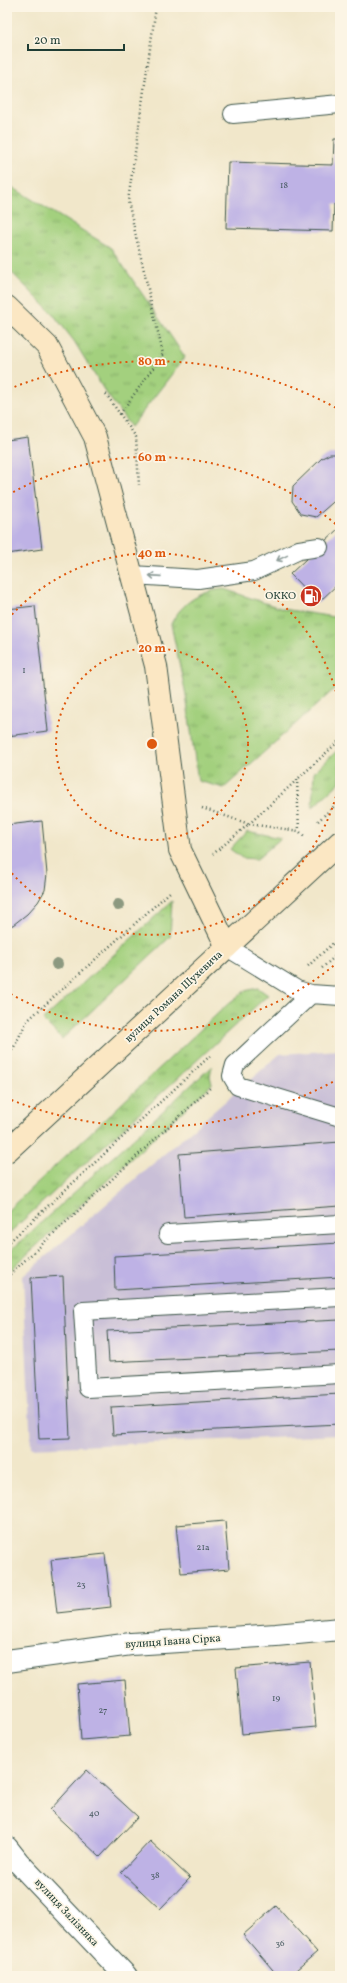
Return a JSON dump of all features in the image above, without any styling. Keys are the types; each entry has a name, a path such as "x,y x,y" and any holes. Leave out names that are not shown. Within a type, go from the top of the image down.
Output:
{"street":[{"path":"7,307 47,346 95,437 156,666 180,850 227,947"},
{"name":"вулиця Романа Шухевича","path":"7,1151 340,842"},
{"name":"вулиця Івана Сірка","path":"7,1660 131,1644 276,1635 340,1629"},
{"name":"вулиця Залізняка","path":"7,1848 18,1862 126,1976"}],"lane":[{"path":"233,114 340,104"},
{"path":"132,575 198,580 254,571 299,550 319,547"},
{"path":"227,947 317,991 235,1065 232,1076 238,1086 340,1117"},
{"path":"168,1234 340,1224"},
{"path":"340,1298 83,1311 88,1388 340,1374"}],"path":[{"path":"120,414 163,354 128,201 156,7"},
{"path":"297,779 299,831 249,824 297,779 340,740"},
{"path":"317,991 340,937"},
{"path":"317,991 340,952"},
{"path":"7,1244 213,1053"},
{"path":"7,1277 215,1084"}],"shaded area":[{"path":"340,1050 340,1435 31,1448 23,1276 280,1054"}],"green space":[{"path":"7,184 111,248 185,357 131,427 104,390 74,341 53,314 7,268"},
{"path":"224,589 283,609 340,618 340,684 224,788 198,781 186,695 171,624 175,616 193,599 208,592"},
{"path":"340,748 340,782 312,808 314,772"},
{"path":"247,831 281,838 257,859 242,858 230,849"},
{"path":"172,901 170,937 62,1039 43,1020"},
{"path":"258,988 268,995 7,1235 7,1211 229,1003 245,991"},
{"path":"212,1066 210,1076 212,1084 7,1273 7,1254"}],"building":[{"path":"334,139 340,139 340,205 334,204 333,231 226,228 228,162 333,165"},
{"path":"28,437 42,549 7,554 7,440"},
{"path":"330,454 340,454 340,496 316,517 301,514 292,501 293,486 322,458"},
{"path":"340,527 340,582 318,603 290,574"},
{"path":"35,606 48,731 7,736 7,609"},
{"path":"42,821 47,874 45,890 38,902 27,914 13,925 7,926 7,825"},
{"path":"340,1142 340,1206 184,1217 179,1154"},
{"path":"340,1243 340,1277 115,1290 114,1256"},
{"path":"63,1276 70,1438 39,1439 31,1278"},
{"path":"340,1320 340,1351 109,1362 107,1331"},
{"path":"340,1394 340,1424 113,1435 111,1407"},
{"path":"225,1521 229,1569 181,1573 176,1525"},
{"path":"105,1554 111,1607 57,1613 51,1560"},
{"path":"310,1662 316,1727 242,1734 236,1668"},
{"path":"125,1680 130,1736 81,1740 77,1684"},
{"path":"87,1770 138,1817 100,1857 50,1810"},
{"path":"150,1841 190,1878 160,1909 121,1872"},
{"path":"276,1906 317,1952 289,1976 278,1976 243,1935"}],"place":[{"name":"ОККО","path":"311,596"}]}
